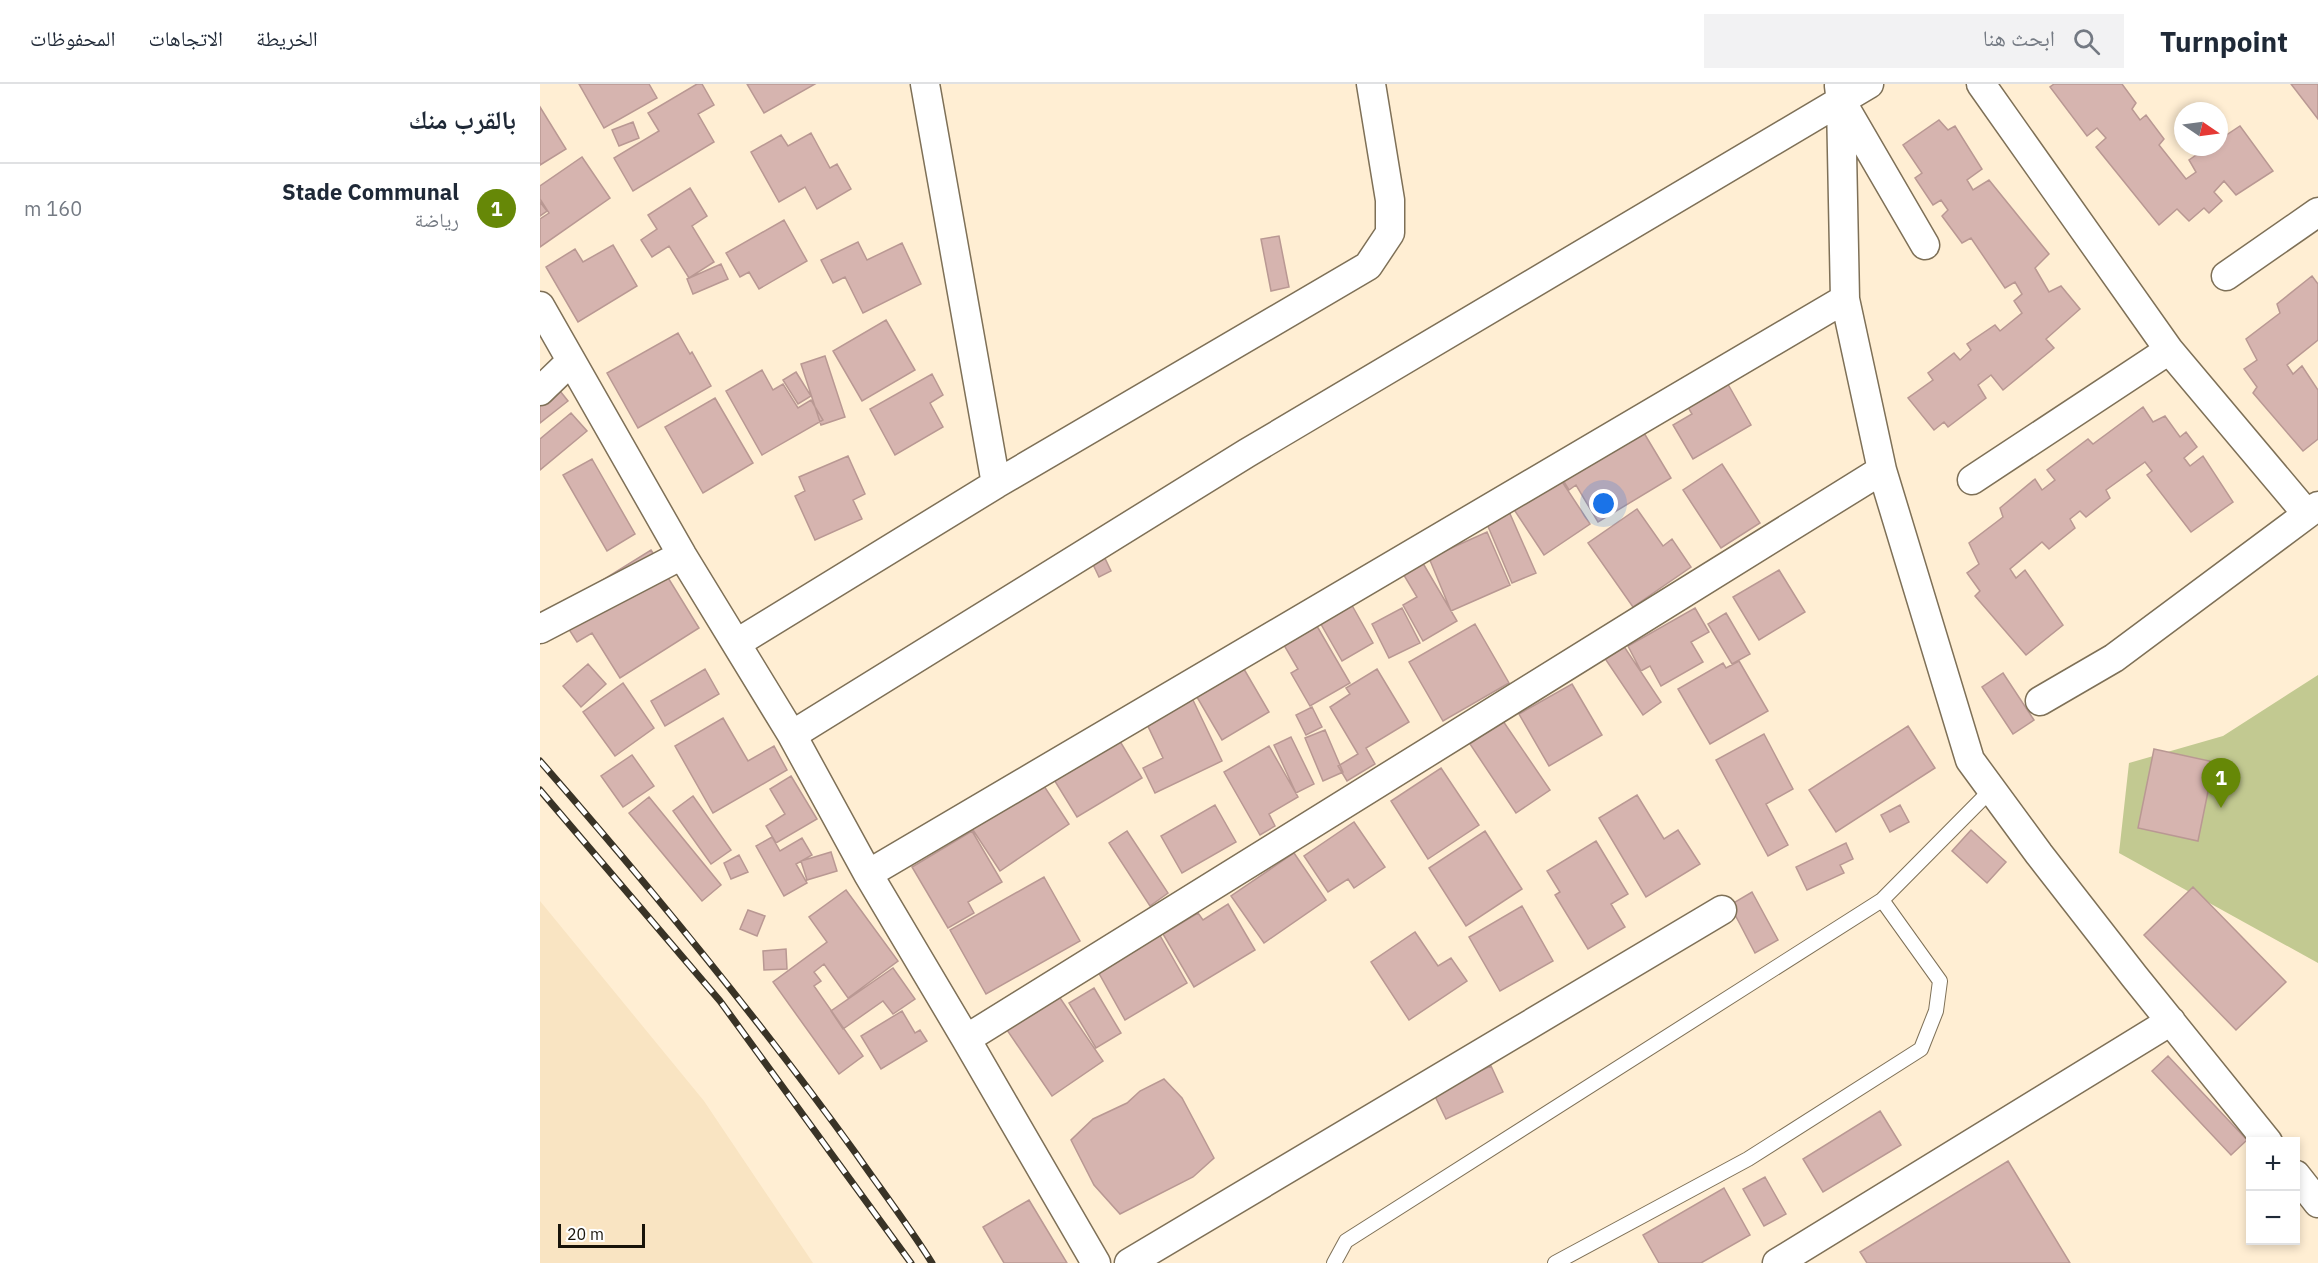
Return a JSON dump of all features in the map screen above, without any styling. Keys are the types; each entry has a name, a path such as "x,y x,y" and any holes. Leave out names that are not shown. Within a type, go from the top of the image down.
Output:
{"street":[{"path":"925,84 996,484"},
{"path":"737,643 996,484 1368,266 1390,233 1390,200 1371,84"},
{"path":"792,735 1247,453 1840,93 1869,84"},
{"path":"1981,84 2169,350 2312,510 2114,658 2040,701"},
{"path":"1840,93 1925,245"},
{"path":"1840,93 1845,299 1882,470 1970,760 2039,854 2264,1137"},
{"path":"2226,276 2318,212"},
{"path":"867,874 1845,299"},
{"path":"540,306 682,555 792,735 867,874 966,1038 1096,1263"},
{"path":"1972,480 2169,350"},
{"path":"540,391 571,361"},
{"path":"966,1038 1882,470"},
{"path":"540,629 682,555"},
{"path":"1129,1263 1722,910"},
{"path":"1777,1263 2171,1021"},
{"path":"2300,1181 2318,1203"}],"lane":[{"path":"1334,1263 1346,1241 1882,900 1992,789"},
{"path":"1555,1263 1748,1159 1921,1049 1936,1011 1940,981 1882,900"}],"shaded area":[{"path":"540,901 704,1101 813,1263 540,1263"}],"green space":[{"path":"2318,675 2318,963 2119,853 2129,763 2223,736"}],"building":[{"path":"579,84 649,84 657,98 604,128"},
{"path":"697,84 702,84 714,105 698,114 714,142 633,191 614,158 659,131 648,113"},
{"path":"747,84 815,84 764,113"},
{"path":"2054,84 2122,84 2136,103 2132,109 2140,120 2146,115 2164,139 2159,145 2186,179 2196,172 2189,160 2195,156 2228,156 2228,134 2240,126 2273,171 2236,195 2224,181 2214,192 2222,201 2209,213 2204,208 2189,221 2177,209 2159,225 2096,147 2106,138 2097,128 2087,136 2050,87"},
{"path":"2291,84 2318,84 2318,119"},
{"path":"540,107 566,149 540,165"},
{"path":"1939,120 1948,130 1955,126 1982,169 1967,180 1973,190 1989,180 2049,254 2035,268 2049,292 2061,286 2080,309 2046,339 2054,348 2003,390 1991,375 1978,385 1986,398 1948,427 1944,422 1934,430 1908,398 1933,380 1928,373 1954,353 1960,360 1971,350 1967,344 1995,325 2000,331 2022,313 2014,301 2022,294 2015,282 2005,288 1971,238 1962,243 1942,216 1948,210 1941,200 1933,205 1915,178 1922,173 1903,145"},
{"path":"633,122 639,138 619,146 612,130"},
{"path":"811,133 830,168 837,164 851,189 817,209 805,187 779,202 751,152 781,135 788,146"},
{"path":"582,157 610,198 540,247 540,219 549,213 540,199 540,186"},
{"path":"690,188 707,216 692,226 714,262 689,278 669,246 652,257 641,240 657,229 648,215"},
{"path":"540,202 547,211 540,216"},
{"path":"784,220 807,261 759,289 749,272 740,277 726,253"},
{"path":"1279,236 1289,287 1271,291 1261,239"},
{"path":"858,242 867,260 902,243 921,284 863,313 845,277 833,283 821,260"},
{"path":"613,245 637,286 578,322 546,267 575,249 583,262"},
{"path":"721,264 728,279 693,294 687,279"},
{"path":"2312,276 2318,284 2318,340 2287,365 2293,374 2302,366 2318,390 2318,439 2303,451 2253,393 2257,387 2244,369 2257,360 2246,339 2280,313 2277,304"},
{"path":"886,320 915,370 862,401 833,351"},
{"path":"678,333 690,354 692,352 711,386 638,428 607,373"},
{"path":"825,356 845,417 821,425 801,364"},
{"path":"762,370 773,390 783,384 798,408 811,400 823,420 762,455 726,391"},
{"path":"796,372 811,396 798,404 783,380"},
{"path":"932,374 943,395 930,403 943,427 895,455 870,409"},
{"path":"548,376 568,401 540,423 540,382"},
{"path":"1725,379 1751,425 1693,459 1673,425 1692,414 1685,402"},
{"path":"715,398 753,463 703,493 665,427"},
{"path":"2143,407 2153,422 2165,416 2180,437 2186,432 2197,447 2184,458 2190,466 2203,456 2233,502 2191,532 2147,475 2152,471 2145,462 2106,490 2110,498 2086,517 2080,511 2070,519 2075,528 2049,549 2042,542 2010,569 2016,578 2025,570 2063,625 2026,655 1975,596 1980,591 1967,573 1979,564 1969,543 2003,517 2000,508 2035,479 2042,490 2055,480 2047,470 2088,439 2093,444"},
{"path":"571,413 587,431 540,470 540,439"},
{"path":"1641,428 1671,478 1598,522 1576,485 1569,490 1561,477"},
{"path":"848,456 865,494 853,500 862,519 815,540 795,496 805,491 799,477"},
{"path":"592,459 635,534 607,551 563,475"},
{"path":"1722,464 1760,523 1721,548 1683,490"},
{"path":"1559,477 1590,524 1544,555 1513,508"},
{"path":"1507,507 1536,573 1512,583 1484,517"},
{"path":"1637,509 1663,546 1672,539 1691,567 1633,607 1588,543"},
{"path":"1487,532 1510,585 1451,611 1429,558"},
{"path":"651,550 699,628 620,678 592,633 577,642 556,609"},
{"path":"1101,550 1111,571 1099,577 1089,556"},
{"path":"1421,560 1457,621 1423,641 1403,605 1417,597 1402,572"},
{"path":"1779,570 1805,612 1759,640 1733,597"},
{"path":"1349,600 1373,643 1342,661 1318,619"},
{"path":"1402,608 1420,643 1389,658 1372,624"},
{"path":"1695,608 1709,632 1691,642 1703,662 1661,686 1650,666 1641,671 1628,646"},
{"path":"1726,613 1750,654 1732,664 1708,624"},
{"path":"1314,621 1350,683 1310,706 1291,673 1298,669 1281,640"},
{"path":"1475,624 1509,683 1443,721 1409,662"},
{"path":"1623,645 1661,702 1643,715 1604,657"},
{"path":"1739,661 1768,711 1710,744 1678,689 1723,663 1726,668"},
{"path":"588,664 606,684 581,707 563,686"},
{"path":"1241,664 1269,712 1222,740 1194,692"},
{"path":"705,669 719,694 665,726 651,701"},
{"path":"1377,669 1409,722 1366,748 1375,764 1347,781 1338,766 1358,754 1330,707 1350,694 1346,688"},
{"path":"2003,673 2034,720 2013,734 1982,687"},
{"path":"623,683 654,728 615,756 583,712"},
{"path":"1572,684 1602,735 1549,766 1519,714"},
{"path":"1192,698 1222,761 1155,793 1143,768 1163,758 1145,720"},
{"path":"1312,707 1322,727 1306,735 1296,715"},
{"path":"723,718 748,761 774,746 787,770 713,813 675,746"},
{"path":"1503,721 1550,790 1516,813 1470,744"},
{"path":"1908,726 1935,768 1836,832 1809,790"},
{"path":"1325,730 1343,772 1323,781 1305,738"},
{"path":"1764,734 1793,789 1766,804 1788,845 1768,856 1716,760"},
{"path":"1291,737 1314,784 1296,793 1274,745"},
{"path":"1118,738 1142,778 1077,817 1053,778"},
{"path":"1269,746 1298,797 1269,814 1275,826 1260,835 1224,772"},
{"path":"2154,749 2214,762 2198,841 2138,828"},
{"path":"632,755 654,786 623,807 601,776"},
{"path":"1441,768 1479,825 1428,859 1391,801"},
{"path":"791,776 817,819 776,843 766,826 785,814 770,789"},
{"path":"1040,780 1069,824 1000,871 971,827"},
{"path":"1637,795 1664,839 1678,830 1700,864 1646,897 1599,818"},
{"path":"693,796 731,850 711,864 673,811"},
{"path":"649,797 721,885 702,901 629,813"},
{"path":"1215,805 1236,842 1182,873 1161,836"},
{"path":"1900,805 1909,822 1890,832 1881,815"},
{"path":"1354,822 1385,867 1354,888 1348,879 1328,892 1304,856"},
{"path":"1971,830 2006,862 1987,883 1952,851"},
{"path":"972,831 1002,882 968,902 974,913 948,928 912,867"},
{"path":"1127,831 1168,893 1150,906 1109,843"},
{"path":"1485,831 1522,889 1466,926 1429,868"},
{"path":"772,837 780,851 802,838 812,855 796,864 807,883 784,896 756,846"},
{"path":"1596,841 1628,894 1611,904 1625,927 1588,949 1555,895 1560,892 1547,871"},
{"path":"1846,843 1853,859 1840,865 1844,873 1807,890 1796,867"},
{"path":"831,852 837,871 807,880 801,861"},
{"path":"1294,853 1326,900 1264,943 1231,896"},
{"path":"739,855 748,872 731,879 724,863"},
{"path":"1044,877 1080,941 986,994 950,930"},
{"path":"2193,887 2286,982 2236,1030 2144,935"},
{"path":"846,890 898,961 848,998 824,964 814,972 821,981 814,986 863,1056 839,1074 773,982 827,942 809,917"},
{"path":"1752,892 1778,940 1755,953 1730,905"},
{"path":"1228,904 1255,950 1194,987 1163,934 1198,913 1203,920"},
{"path":"1522,906 1553,961 1500,991 1469,937"},
{"path":"748,910 765,916 757,936 740,929"},
{"path":"1158,932 1187,983 1125,1020 1096,968"},
{"path":"1415,932 1438,966 1451,958 1467,981 1409,1020 1371,962"},
{"path":"786,949 787,969 764,970 763,951"},
{"path":"893,968 915,999 893,1014 883,1001 843,1029 831,1011"},
{"path":"1094,988 1121,1033 1096,1048 1069,1003"},
{"path":"1058,995 1103,1061 1052,1096 1007,1030"},
{"path":"902,1011 915,1033 920,1030 927,1041 881,1069 861,1036"},
{"path":"2168,1056 2246,1141 2231,1155 2152,1071"},
{"path":"1491,1066 1503,1092 1446,1119 1433,1092"},
{"path":"1164,1079 1182,1098 1214,1158 1193,1177 1120,1214 1094,1185 1071,1140 1093,1119 1127,1103 1140,1091"},
{"path":"1880,1111 1901,1145 1823,1192 1803,1159"},
{"path":"2008,1161 2070,1263 1867,1263 1860,1252"},
{"path":"1765,1177 1786,1214 1764,1226 1743,1189"},
{"path":"1724,1188 1750,1235 1701,1263 1659,1263 1643,1235"},
{"path":"1029,1200 1067,1263 1004,1263 983,1227"}],"railway":[{"path":"540,761 663,905 742,1004 820,1104 932,1263"},
{"path":"540,790 720,1001 911,1263"}],"place":[{"name":"Stade Communal","path":"2221,808"}]}
